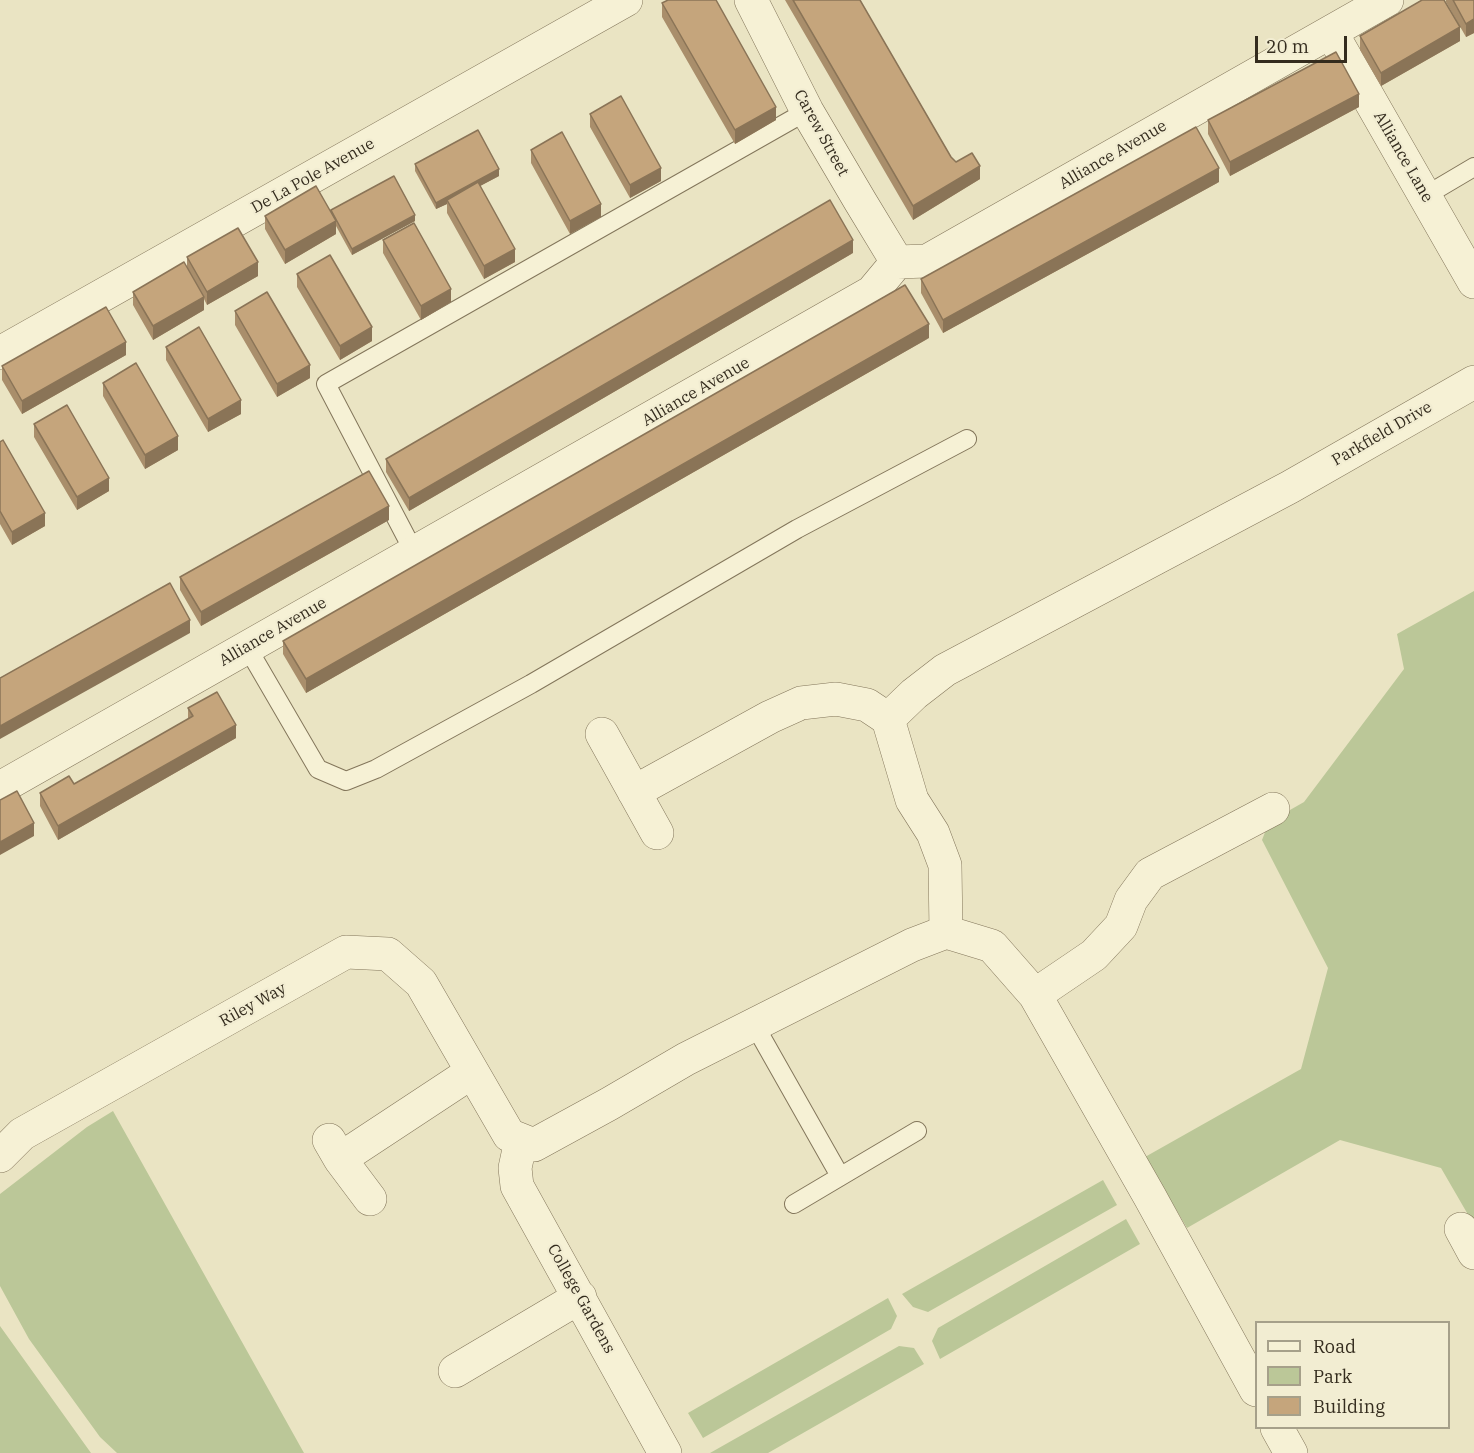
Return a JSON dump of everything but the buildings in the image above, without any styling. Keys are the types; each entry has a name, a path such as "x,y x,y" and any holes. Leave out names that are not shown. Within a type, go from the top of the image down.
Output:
{"street":[{"name":"De La Pole Avenue","path":"0,353 626,0"},
{"name":"Carew Street","path":"751,0 807,111 897,262"},
{"name":"Alliance Avenue","path":"0,788 872,292 897,262 927,261 1387,0"},
{"name":"Alliance Lane","path":"1331,32 1474,282"},
{"name":"Parkfield Drive","path":"888,719 914,694 945,670 1290,487 1474,382"},
{"path":"634,792 770,717 801,703 836,699 867,705 888,719 912,800 933,833 945,865 946,932"},
{"path":"602,734 657,833"},
{"path":"1035,995 1094,955 1121,926 1131,900 1150,874 1273,809"},
{"path":"521,1140 534,1145 686,1059 912,945 946,932 992,946 1035,995 1255,1386"},
{"name":"Riley Way","path":"0,1156 22,1134 346,952 388,954 421,983 509,1135 521,1140"},
{"path":"370,1199 334,1150 472,1072"},
{"name":"College Gardens","path":"521,1140 515,1168 517,1186 665,1453"},
{"path":"455,1371 580,1297"},
{"path":"1278,1429 1291,1453"}],"lane":[{"path":"414,552 326,384 807,111"},
{"path":"1425,196 1474,168"},
{"path":"247,647 318,769 346,781 376,769 521,690 797,530 967,439"},
{"path":"754,1024 840,1176"},
{"path":"794,1204 917,1131"}],"green space":[{"path":"1474,591 1474,1225 1441,1168 1340,1140 1187,1228 1145,1157 1301,1069 1328,968 1262,840 1269,822 1304,802 1404,669 1397,634"},
{"path":"113,1111 304,1453 117,1453 100,1437 29,1339 0,1286 0,1194 87,1127"},
{"path":"1103,1180 1117,1205 928,1312 913,1307 902,1294"},
{"path":"1126,1219 1140,1244 940,1359 932,1341 938,1328"},
{"path":"888,1298 897,1316 891,1329 703,1438 688,1413"},
{"path":"0,1326 91,1453 0,1453"},
{"path":"899,1346 914,1348 924,1364 768,1453 710,1453"}]}
